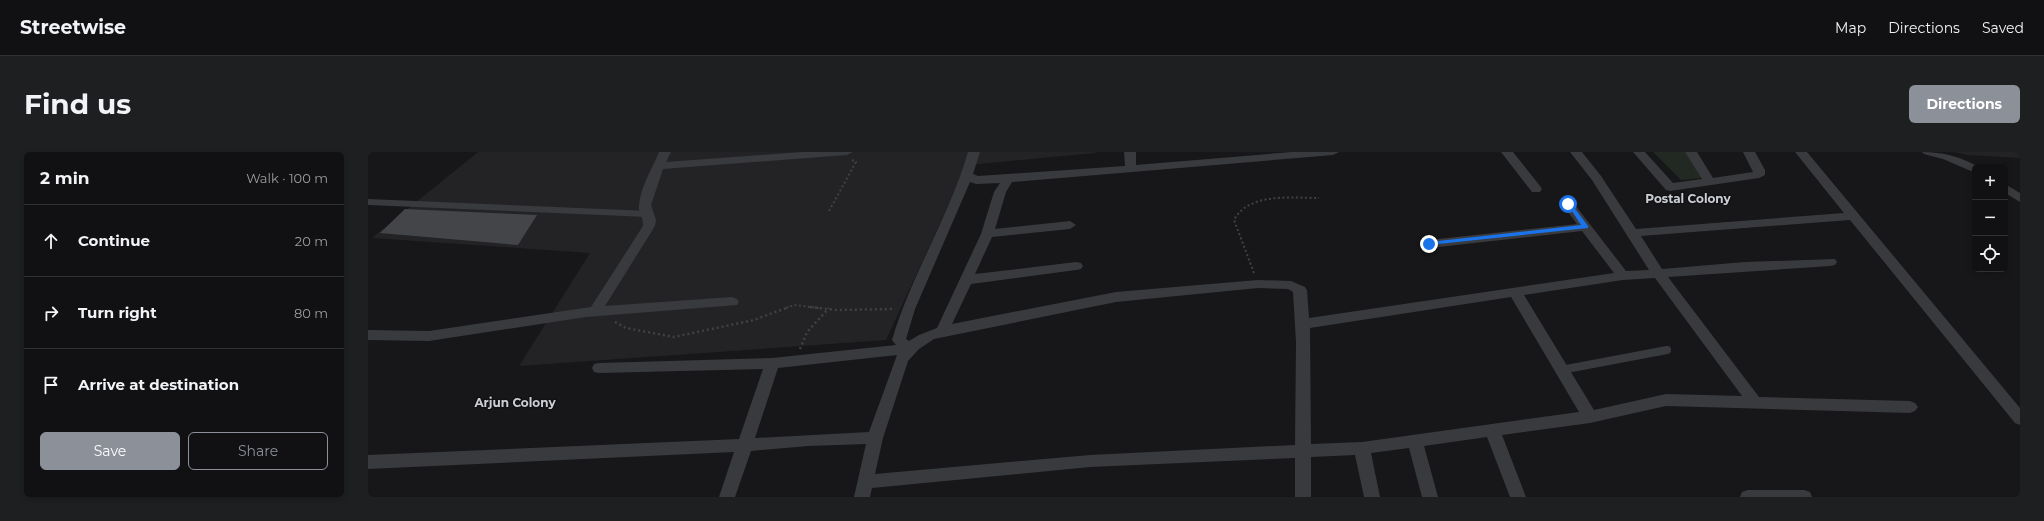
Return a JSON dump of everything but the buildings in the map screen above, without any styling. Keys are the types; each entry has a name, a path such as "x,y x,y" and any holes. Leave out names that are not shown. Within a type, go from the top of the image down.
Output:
{"street":[{"path":"595,311 649,226 651,220 645,208 646,198 665,152"},
{"path":"660,166 844,152"},
{"path":"908,349 899,340 908,309 967,176 974,152"},
{"path":"1130,152 1131,170"},
{"path":"967,176 976,180 1008,179 1131,170 1333,152"},
{"path":"1507,152 1536,190"},
{"path":"1576,152 1597,178 1658,273 1754,403"},
{"path":"1639,152 1670,187 1759,176 1760,170 1749,152"},
{"path":"1692,152 1710,183"},
{"path":"1801,152 2020,420"},
{"path":"1928,152 1947,157 1972,168"},
{"path":"942,331 987,234 1000,192 1008,179"},
{"path":"2008,190 2020,198"},
{"path":"1568,204 1623,276"},
{"path":"1632,233 1854,216"},
{"path":"987,234 1070,225"},
{"path":"1429,244 1586,227"},
{"path":"1304,324 1623,276 1745,266 1830,262"},
{"path":"965,280 1076,266"},
{"path":"1303,497 1302,453 1304,324 1300,290 1297,287 1284,284 1258,284 1116,297 942,331 924,338 908,349 901,360 875,438 864,490 1090,461 1302,453 1416,442 1590,417 1666,400 1910,407"},
{"path":"1515,292 1561,371 1590,417"},
{"path":"368,334 429,336 595,311 732,302"},
{"path":"599,368 772,363 908,349"},
{"path":"726,497 772,363"},
{"path":"1493,430 1518,497"},
{"path":"368,462 875,438"},
{"path":"1416,442 1430,497"},
{"path":"1362,448 1372,497"},
{"path":"1748,497 1804,497"}],"lane":[{"path":"368,202 648,214"},
{"path":"1561,371 1667,350"}],"path":[{"path":"830,211 856,162 844,152"},
{"path":"1258,284 1234,220 1236,212 1242,207 1257,202 1319,198"},
{"path":"595,311 626,328 674,337 754,320 794,305 829,308 908,309"},
{"path":"795,360 807,332 829,308"}],"shaded area":[{"path":"478,152 1095,153 967,165 886,340 519,366 590,253 372,238"},
{"path":"1653,152 1687,152 1702,178 1681,180"},
{"path":"1954,152 2020,152 2020,158 1967,155"}],"district":[{"name":"Postal Colony","path":"1688,198"},
{"name":"Arjun Colony","path":"515,402"}],"route":[{"path":"1429,244 1586,227 1568,204"}]}
